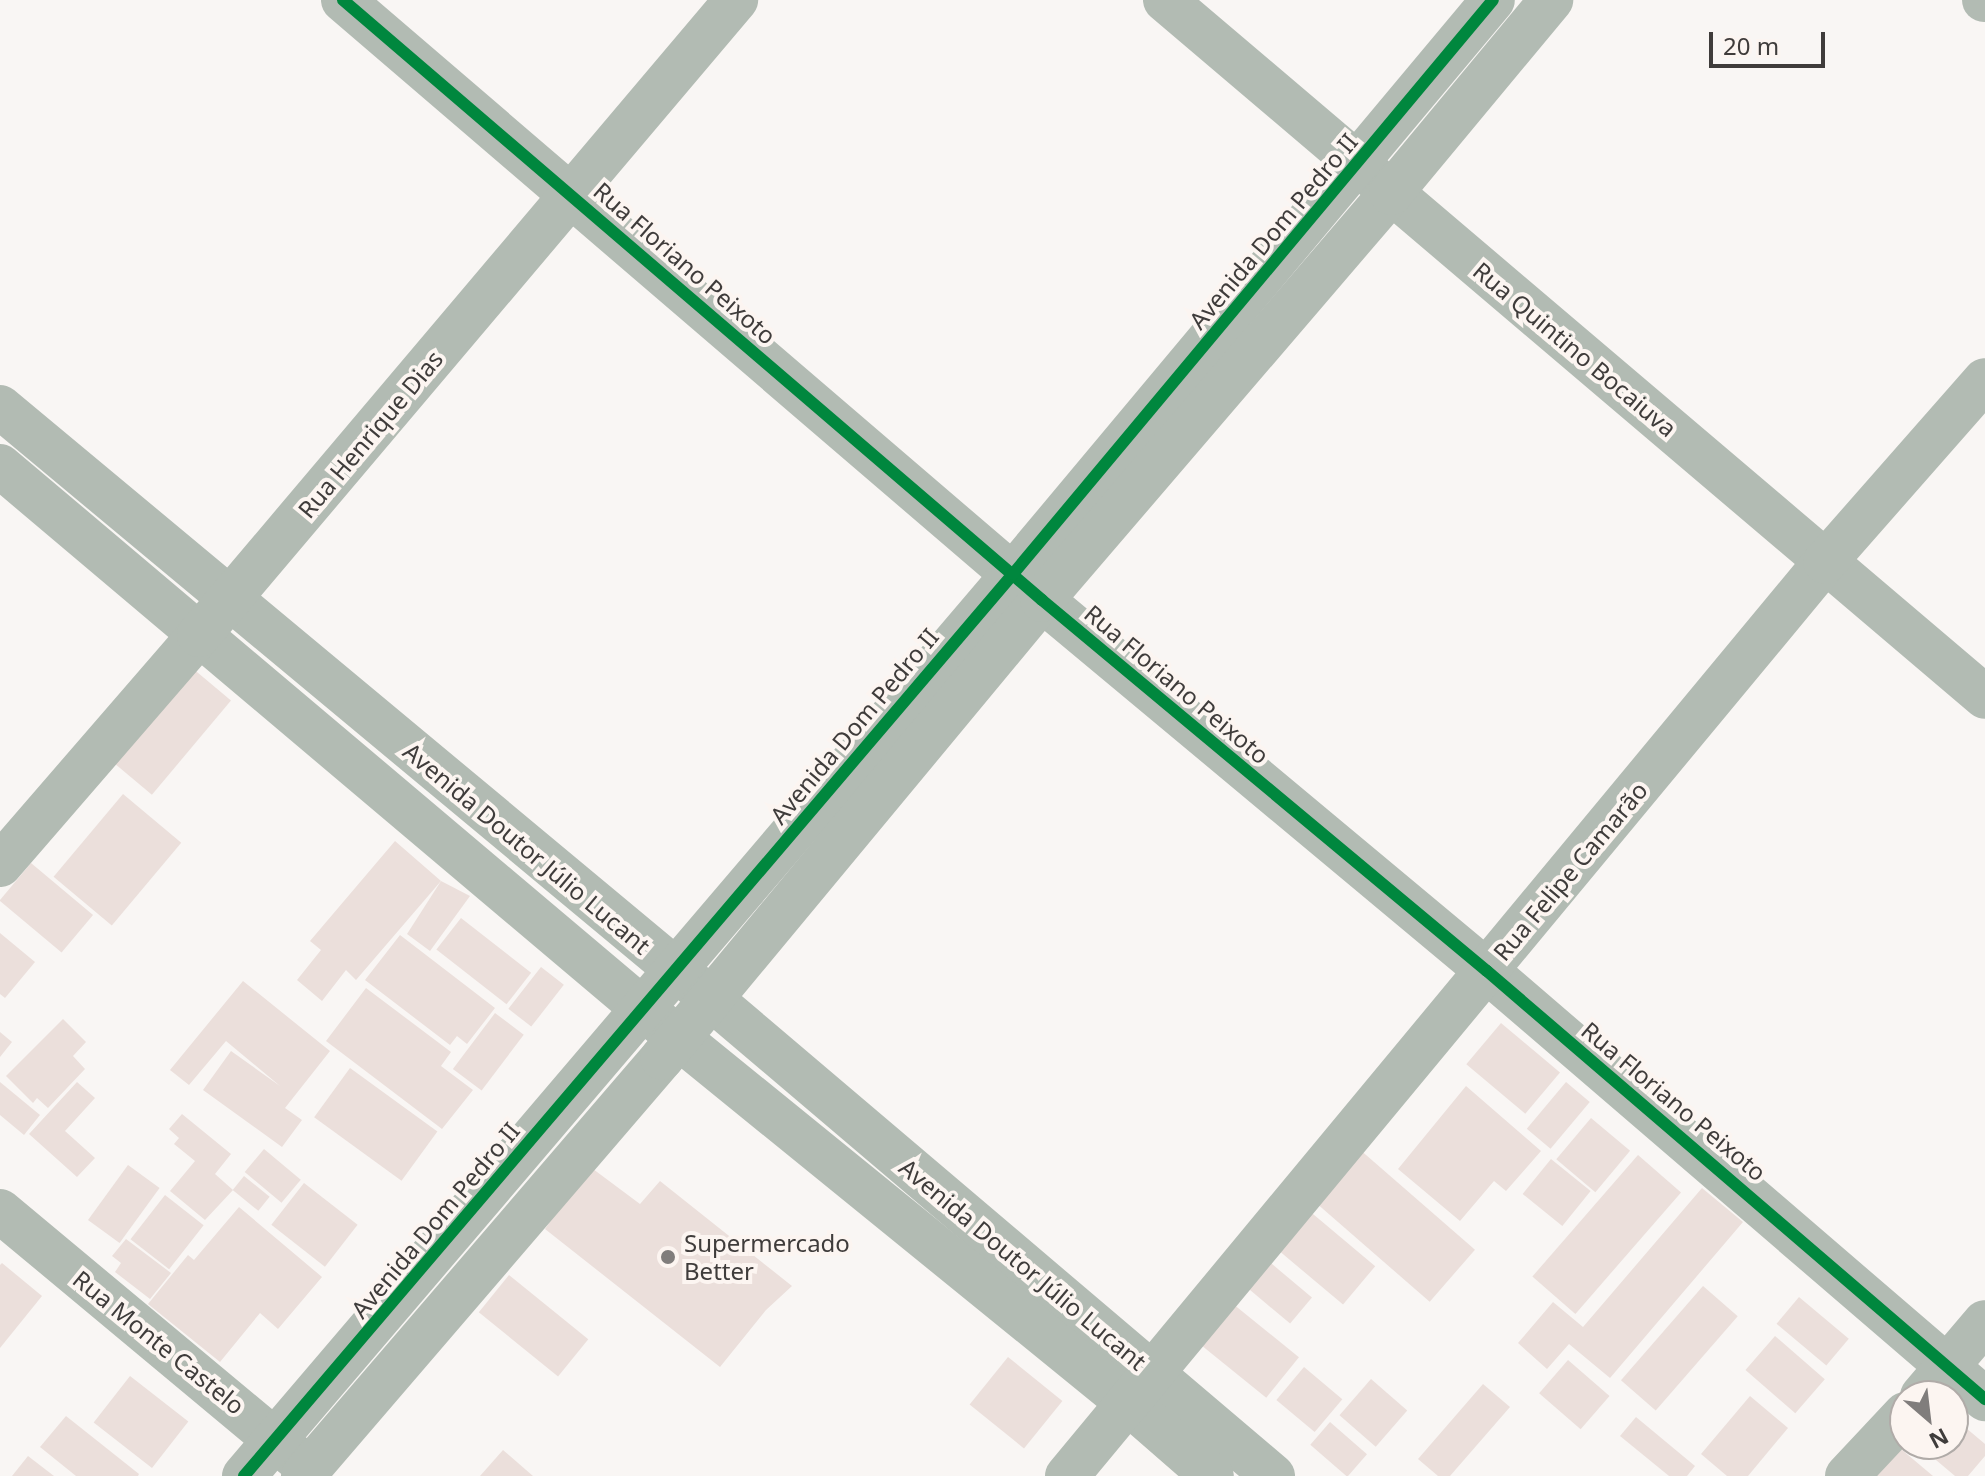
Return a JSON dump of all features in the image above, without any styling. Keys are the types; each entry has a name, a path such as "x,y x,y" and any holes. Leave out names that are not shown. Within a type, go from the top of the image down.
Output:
{"street":[{"name":"Rua Floriano Peixoto","path":"343,0 1028,587 1852,1281 1933,1380"},
{"name":"Rua Henrique Dias","path":"0,865 230,599 736,0"},
{"name":"Rua Quintino Bocaiuva","path":"1165,0 1985,697"},
{"name":"Avenida Dom Pedro II","path":"309,1474 679,1038 1357,165 1493,0"},
{"name":"Avenida Dom Pedro II","path":"244,1476 674,971 1391,193 1551,0"},
{"name":"Rua Felipe Camarão","path":"1067,1476 1825,562 1985,380"},
{"name":"Avenida Doutor Júlio Lucant","path":"6,425 230,599 927,1182 1140,1388 1212,1476"},
{"name":"Avenida Doutor Júlio Lucant","path":"0,466 643,1009 901,1218 1140,1388 1273,1476"},
{"path":"450,847 478,807"},
{"path":"901,1218 927,1182"},
{"name":"Rua Monte Castelo","path":"0,1211 277,1439 309,1474"},
{"path":"1937,1380 1985,1322"},
{"path":"1847,1476 1889,1431"}],"building":[{"path":"185,662 231,701 152,795 106,756"},
{"path":"123,794 181,843 112,926 54,877"},
{"path":"395,841 441,881 356,980 346,970 322,1001 297,980 321,950 310,941"},
{"path":"31,863 93,915 62,953 0,901"},
{"path":"441,881 470,896 430,951 407,934"},
{"path":"461,918 531,973 507,1004 436,950"},
{"path":"0,933 35,962 5,998 0,994"},
{"path":"400,935 495,1008 467,1044 457,1036 450,1045 365,980"},
{"path":"541,967 564,985 531,1027 508,1009"},
{"path":"243,981 330,1051 285,1108 302,1120 282,1147 203,1090 231,1051 280,1086 226,1041 189,1085 170,1070"},
{"path":"366,988 451,1052 441,1066 473,1090 442,1129 326,1041"},
{"path":"495,1013 524,1035 482,1091 453,1069"},
{"path":"63,1019 86,1042 73,1056 85,1069 48,1108 37,1098 33,1103 6,1076"},
{"path":"1501,1023 1560,1072 1525,1114 1466,1064"},
{"path":"0,1032 12,1042 0,1057"},
{"path":"350,1068 437,1131 402,1181 314,1117"},
{"path":"0,1082 40,1115 24,1135 0,1115"},
{"path":"77,1082 95,1098 65,1131 95,1158 77,1177 29,1134"},
{"path":"1566,1082 1590,1102 1551,1149 1527,1129"},
{"path":"1466,1086 1541,1151 1506,1191 1494,1181 1460,1221 1398,1169"},
{"path":"182,1114 231,1154 215,1174 233,1190 205,1220 170,1191 195,1161 174,1144 179,1138 169,1129"},
{"path":"1591,1118 1630,1151 1595,1192 1556,1159"},
{"path":"1358,1148 1475,1250 1430,1302 1313,1200"},
{"path":"264,1149 301,1180 281,1203 245,1172"},
{"path":"1638,1155 1681,1192 1575,1314 1532,1277"},
{"path":"1551,1159 1591,1191 1562,1226 1523,1194"},
{"path":"128,1165 160,1188 120,1243 88,1220"},
{"name":"Supermercado Better","path":"589,1166 640,1204 660,1181 792,1286 766,1310 720,1367 545,1229"},
{"path":"244,1176 270,1197 258,1211 233,1190"},
{"path":"304,1183 358,1225 325,1267 271,1225"},
{"path":"1702,1188 1743,1222 1610,1378 1569,1344 1547,1369 1518,1343 1553,1302 1583,1327"},
{"path":"165,1195 204,1225 169,1269 131,1239"},
{"path":"239,1207 322,1277 278,1329 260,1313 220,1362 148,1304 188,1255 194,1260"},
{"path":"1307,1209 1375,1266 1343,1305 1275,1247"},
{"path":"126,1239 171,1273 150,1299 115,1272 121,1263 112,1256"},
{"path":"1266,1259 1312,1298 1290,1324 1244,1285"},
{"path":"2,1263 42,1296 0,1348 0,1265"},
{"path":"509,1275 588,1339 558,1376 479,1312"},
{"path":"1703,1286 1738,1316 1656,1411 1621,1380"},
{"path":"1222,1295 1299,1357 1266,1398 1189,1335"},
{"path":"1799,1297 1849,1339 1826,1366 1777,1324"},
{"path":"1775,1336 1825,1379 1795,1413 1745,1370"},
{"path":"1008,1357 1062,1401 1024,1448 970,1404"},
{"path":"1568,1360 1610,1396 1581,1429 1539,1393"},
{"path":"1304,1367 1342,1399 1315,1432 1276,1400"},
{"path":"130,1376 188,1422 152,1468 94,1422"},
{"path":"1371,1379 1407,1410 1376,1447 1340,1415"},
{"path":"1483,1384 1510,1407 1450,1476 1438,1476 1418,1459"},
{"path":"1750,1396 1788,1428 1748,1476 1727,1476 1701,1454"},
{"path":"66,1416 138,1476 76,1476 40,1447"},
{"path":"1636,1417 1695,1466 1687,1476 1669,1476 1620,1436"},
{"path":"1330,1422 1367,1454 1346,1476 1310,1445"},
{"path":"1969,1430 1985,1444 1985,1456 1968,1476 1955,1476 1936,1460 1969,1460"},
{"path":"503,1450 533,1476 480,1476"},
{"path":"1889,1451 1889,1460 1914,1460 1933,1476 1867,1476"},
{"path":"28,1456 54,1476 12,1476"}],"cycle path":[{"path":"343,0 1042,600 1487,971 1985,1399"},
{"path":"244,1476 1013,574 1493,0"}],"place":[{"name":"Supermercado Better","path":"668,1257"}]}
